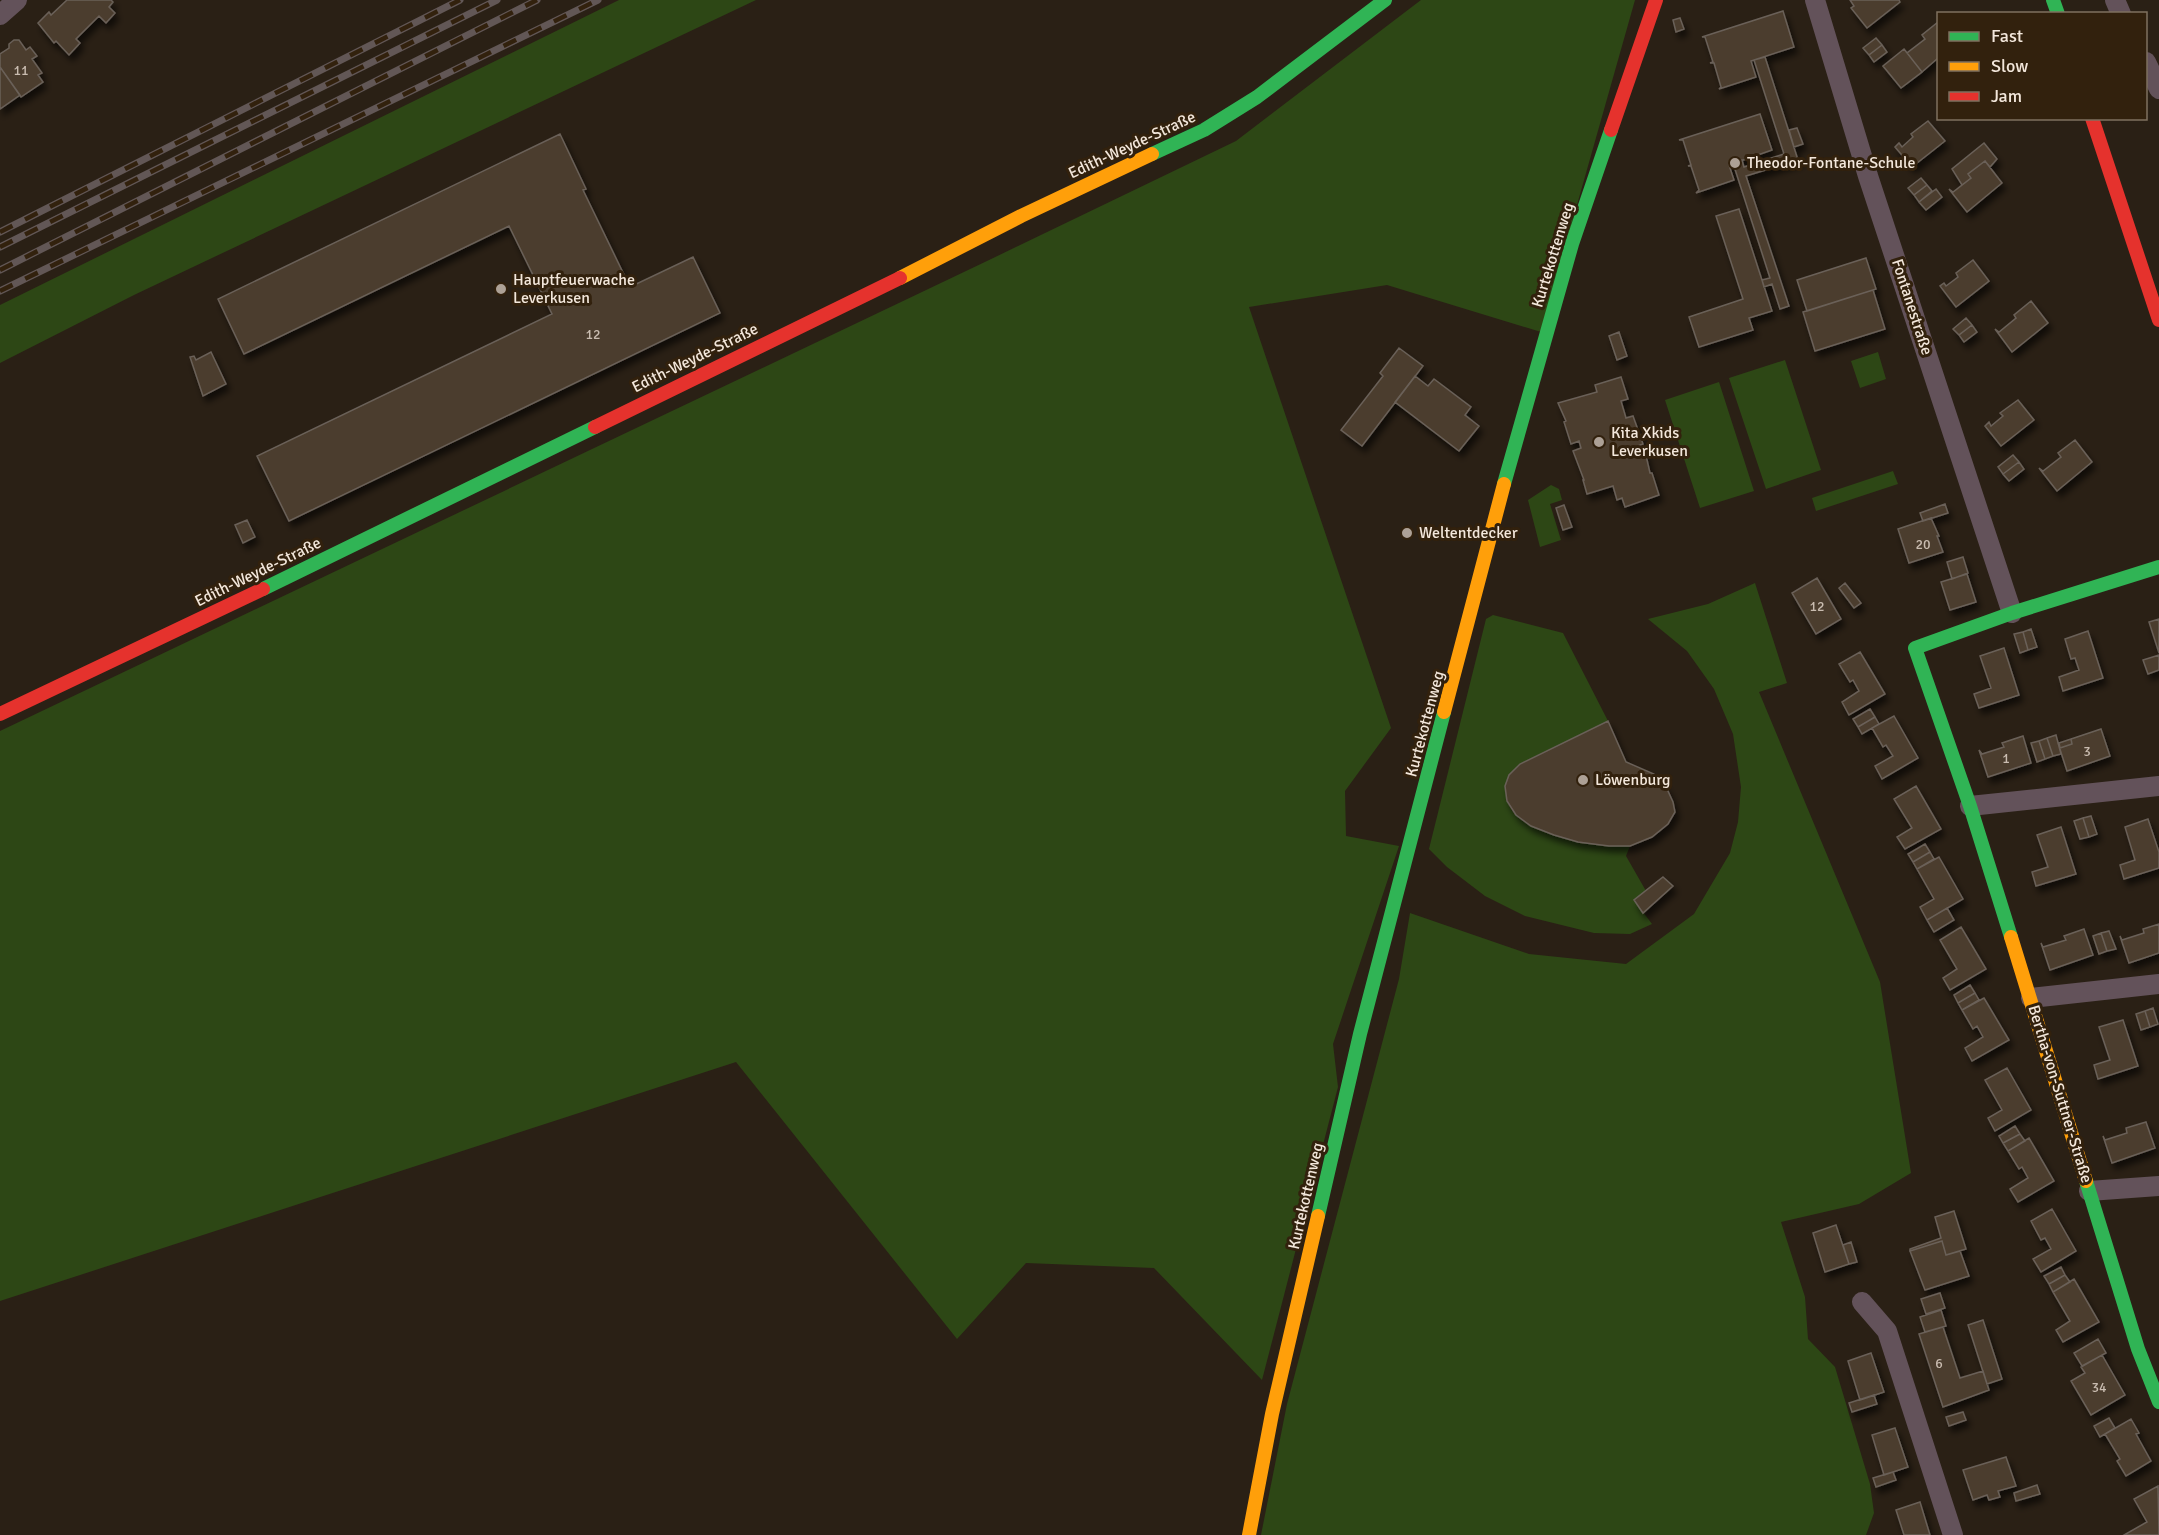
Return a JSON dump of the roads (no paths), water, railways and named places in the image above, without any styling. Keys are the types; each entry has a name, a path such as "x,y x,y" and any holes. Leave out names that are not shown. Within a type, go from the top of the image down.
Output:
{"street":[{"path":"0,15 17,0"},
{"name":"Edith-Weyde-Straße","path":"0,714 207,616 893,282 1021,216 1204,130 1257,97 1385,0"},
{"name":"Kurtekottenweg","path":"1249,1535 1272,1414 1360,1034 1482,564 1572,244 1656,0"},
{"name":"Fontanestraße","path":"1815,0 1872,187 2012,613"},
{"path":"2147,66 2159,89"},
{"path":"2093,120 2159,320"},
{"path":"2012,613 2159,567"},
{"name":"Bertha-von-Suttner-Straße","path":"2012,613 1915,648 1970,806 2138,1349 2159,1402"},
{"path":"1970,806 2159,786"},
{"name":"Bertha-von-Suttner-Straße","path":"2031,998 2159,984"},
{"name":"Bertha-von-Suttner-Straße","path":"2089,1191 2159,1186"},
{"path":"1862,1302 1887,1331 1953,1535"}],"railway":[{"path":"0,232 460,0"},
{"path":"0,247 497,0"},
{"path":"0,270 537,0"},
{"path":"0,291 598,0"}],"place":[{"name":"Theodor-Fontane-Schule","path":"1735,163"},
{"name":"Hauptfeuerwache Leverkusen","path":"501,289"},
{"name":"Kita Xkids Leverkusen","path":"1599,442"},
{"name":"Weltentdecker","path":"1407,533"},
{"name":"Löwenburg","path":"1583,780"}]}
